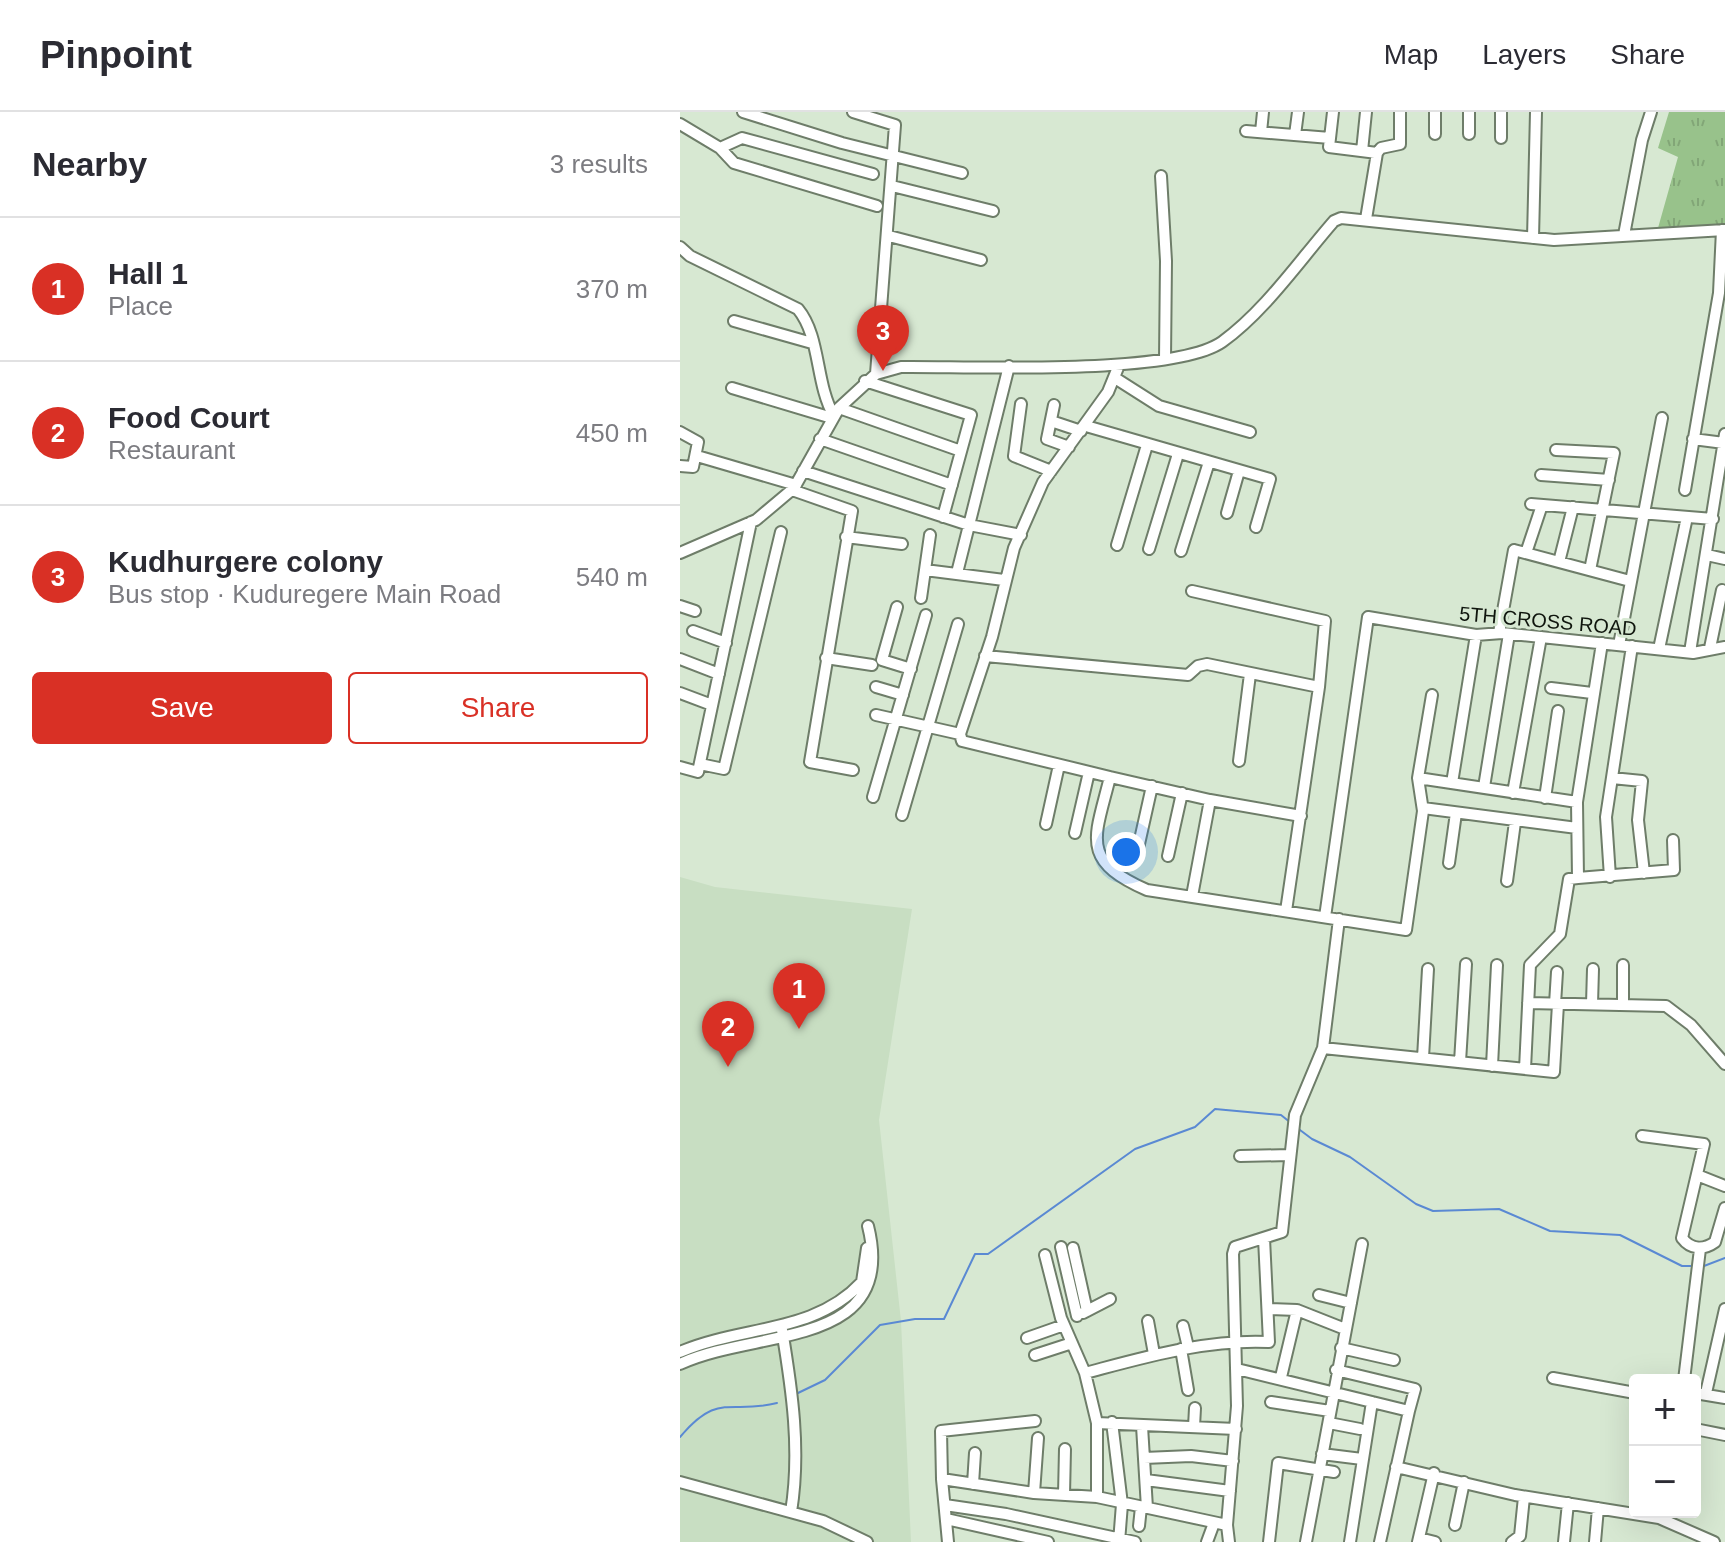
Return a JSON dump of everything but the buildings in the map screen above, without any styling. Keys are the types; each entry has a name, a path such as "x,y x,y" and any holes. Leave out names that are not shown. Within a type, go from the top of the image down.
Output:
{"street":[{"path":"743,112 962,173"},
{"path":"853,112 895,125 889,236 876,374"},
{"path":"1261,132 1263,112"},
{"path":"1295,135 1298,112"},
{"path":"1333,112 1329,147 1377,153"},
{"path":"1362,151 1366,112"},
{"path":"1366,219 1377,153 1381,148 1400,144 1400,112"},
{"path":"1435,112 1435,134"},
{"path":"1469,112 1469,134"},
{"path":"1501,112 1501,138"},
{"path":"1533,238 1536,112"},
{"path":"1624,235 1642,140 1651,112"},
{"path":"680,124 720,148 734,163 877,206"},
{"path":"1246,131 1330,138"},
{"path":"720,148 742,138 873,174"},
{"path":"1161,176 1166,261 1165,359"},
{"path":"892,186 993,211"},
{"path":"680,553 751,522 794,487 835,414 865,381 876,374 901,367 1119,365 1182,358 1219,344 1246,321 1334,221 1350,217 1533,238 1724,230 1719,293 1685,490"},
{"path":"889,236 981,260"},
{"path":"680,247 690,256 798,309 807,320 823,397 835,414"},
{"path":"734,321 812,343"},
{"path":"1119,365 1115,378 1084,429 1051,471 1021,535 1004,580 985,656 960,734 962,741 1210,800 1301,816"},
{"path":"957,573 1009,366"},
{"path":"1115,378 1159,406 1250,432"},
{"path":"865,381 971,415 943,517"},
{"path":"732,388 961,451"},
{"path":"1021,404 1014,456 1051,471"},
{"path":"1054,405 1047,439 1069,447"},
{"path":"1619,645 1662,418"},
{"path":"1051,421 1270,479 1256,527"},
{"path":"680,432 698,442 693,467 680,466"},
{"path":"820,439 952,485"},
{"path":"1690,652 1724,439 1693,439"},
{"path":"1117,545 1147,445"},
{"path":"1556,450 1614,453 1590,570"},
{"path":"1149,549 1178,454"},
{"path":"697,456 794,487 852,511 810,762 853,770"},
{"path":"1181,551 1209,462"},
{"path":"803,471 969,525 1021,535"},
{"path":"1227,513 1239,471"},
{"path":"1541,475 1609,480"},
{"path":"1526,553 1536,505 1713,519"},
{"path":"1559,562 1573,507"},
{"path":"1659,649 1687,517"},
{"path":"680,767 698,772 751,522"},
{"path":"700,764 724,769 781,532"},
{"path":"921,598 930,535"},
{"path":"846,537 902,544"},
{"path":"1484,787 1514,550 1630,581"},
{"path":"1707,555 1725,559"},
{"path":"925,570 1004,580"},
{"path":"1710,648 1722,590"},
{"path":"1192,591 1325,621 1319,687 1286,911"},
{"path":"680,606 695,611"},
{"path":"897,607 882,660 911,669"},
{"path":"873,797 926,615"},
{"name":"5TH CROSS ROAD","path":"1325,917 1368,617 1476,635 1504,634 1690,652 1725,647"},
{"path":"902,815 958,624"},
{"path":"693,631 726,643"},
{"path":"1452,783 1476,635"},
{"path":"1513,793 1541,637"},
{"path":"1578,878 1577,802 1602,643"},
{"path":"1610,877 1606,817 1632,646"},
{"path":"985,656 1176,675 1188,675 1198,666 1207,664 1319,687"},
{"path":"826,658 872,665"},
{"path":"680,659 719,674"},
{"path":"1239,761 1250,674"},
{"path":"876,687 903,695"},
{"path":"1551,688 1592,693"},
{"path":"680,693 712,705"},
{"path":"1110,777 1095,841 1104,864 1115,875 1147,890 1406,930 1423,808 1418,778 1432,695"},
{"path":"1545,798 1558,711"},
{"path":"876,715 960,734"},
{"path":"1046,824 1059,765"},
{"path":"1075,833 1089,772"},
{"path":"1418,778 1577,802"},
{"path":"1612,778 1642,781 1638,820 1644,873"},
{"path":"1137,853 1152,786"},
{"path":"1168,856 1182,793"},
{"path":"1192,896 1210,800"},
{"path":"1423,808 1577,828"},
{"path":"1449,863 1456,813"},
{"path":"1507,881 1515,822"},
{"path":"1525,1069 1530,965 1560,934 1569,879 1674,870 1673,840"},
{"path":"1229,1542 1227,1525 1236,1429 1237,1369 1233,1254 1235,1247 1282,1232 1294,1125 1323,1048 1339,919"},
{"path":"1460,1062 1466,964"},
{"path":"1492,1066 1497,965"},
{"path":"1623,965 1623,1005"},
{"path":"1423,1058 1428,969"},
{"path":"1592,1004 1593,969"},
{"path":"1323,1048 1554,1072 1557,972"},
{"path":"1528,1003 1666,1006 1691,1025 1725,1064"},
{"path":"1642,1136 1704,1144 1682,1238 1687,1245 1700,1249 1715,1242 1725,1208"},
{"path":"1240,1156 1290,1155"},
{"path":"1697,1175 1725,1186"},
{"path":"680,1352 782,1330 830,1323 854,1307 869,1290 874,1269 868,1226 862,1282 827,1312 782,1330 680,1364"},
{"path":"1085,1373 1184,1348 1237,1340 1269,1342 1264,1238"},
{"path":"1306,1542 1329,1423 1332,1390 1362,1244"},
{"path":"1061,1247 1082,1313"},
{"path":"1073,1248 1082,1313"},
{"path":"1685,1374 1700,1249"},
{"path":"1045,1255 1064,1324 1085,1373 1097,1423 1097,1497"},
{"path":"1319,1295 1351,1303"},
{"path":"1027,1338 1064,1324 1110,1299"},
{"path":"1268,1309 1297,1310 1345,1329"},
{"path":"1701,1390 1725,1309"},
{"path":"1281,1377 1297,1310"},
{"path":"1148,1321 1154,1354"},
{"path":"1183,1326 1188,1390"},
{"path":"782,1330 790,1363 797,1454 791,1512"},
{"path":"1035,1355 1072,1343"},
{"path":"1341,1348 1394,1360"},
{"path":"1237,1369 1281,1377 1409,1411"},
{"path":"1336,1370 1415,1389 1380,1542"},
{"path":"1553,1378 1629,1392"},
{"path":"1701,1393 1725,1398"},
{"path":"1271,1402 1330,1411"},
{"path":"1350,1542 1372,1402"},
{"path":"1194,1427 1195,1408"},
{"path":"948,1542 941,1431 1035,1421"},
{"path":"1112,1422 1122,1504 1119,1540"},
{"path":"1097,1423 1236,1429"},
{"path":"1329,1423 1360,1429"},
{"path":"1139,1526 1146,1480 1142,1426"},
{"path":"1701,1430 1725,1435"},
{"path":"1034,1493 1038,1438"},
{"path":"1064,1495 1065,1449"},
{"path":"973,1484 975,1453"},
{"path":"1322,1454 1362,1459"},
{"path":"1144,1458 1191,1456 1233,1461"},
{"path":"1269,1542 1278,1463 1334,1472"},
{"path":"1396,1467 1434,1473 1524,1497 1629,1512"},
{"path":"1434,1473 1418,1540 1435,1542"},
{"path":"942,1479 1034,1493 1097,1497 1227,1525"},
{"path":"1146,1480 1230,1491"},
{"path":"680,1482 791,1512 867,1542"},
{"path":"1455,1525 1464,1482"},
{"path":"1512,1542 1520,1536 1524,1497"},
{"path":"1564,1542 1568,1503"},
{"path":"945,1505 1006,1514 1135,1542"},
{"path":"1595,1542 1598,1508"},
{"path":"1665,1518 1714,1542"},
{"path":"946,1519 1048,1542"},
{"path":"1207,1542 1214,1523"}],"shaded area":[{"path":"680,877 715,887 912,909 879,1120 901,1321 911,1542 680,1542"}],"green space":[{"path":"1669,112 1725,112 1725,227 1658,228 1678,157 1658,148"}],"waterway":[{"path":"798,1393 825,1380 880,1325 915,1319 944,1319 975,1254 988,1254 1135,1149 1195,1127 1215,1109 1281,1115 1291,1123"},
{"path":"1296,1127 1312,1139 1350,1157 1416,1204 1433,1211 1499,1209 1550,1231 1620,1235 1682,1266 1693,1266"},
{"path":"1704,1266 1725,1258"},
{"path":"680,1437 693,1423 715,1409 777,1403"}],"place":[{"name":"Kudhurgere colony","path":"883,371"},
{"name":"Hall 1","path":"799,1029"},
{"name":"Food Court","path":"728,1067"}]}
